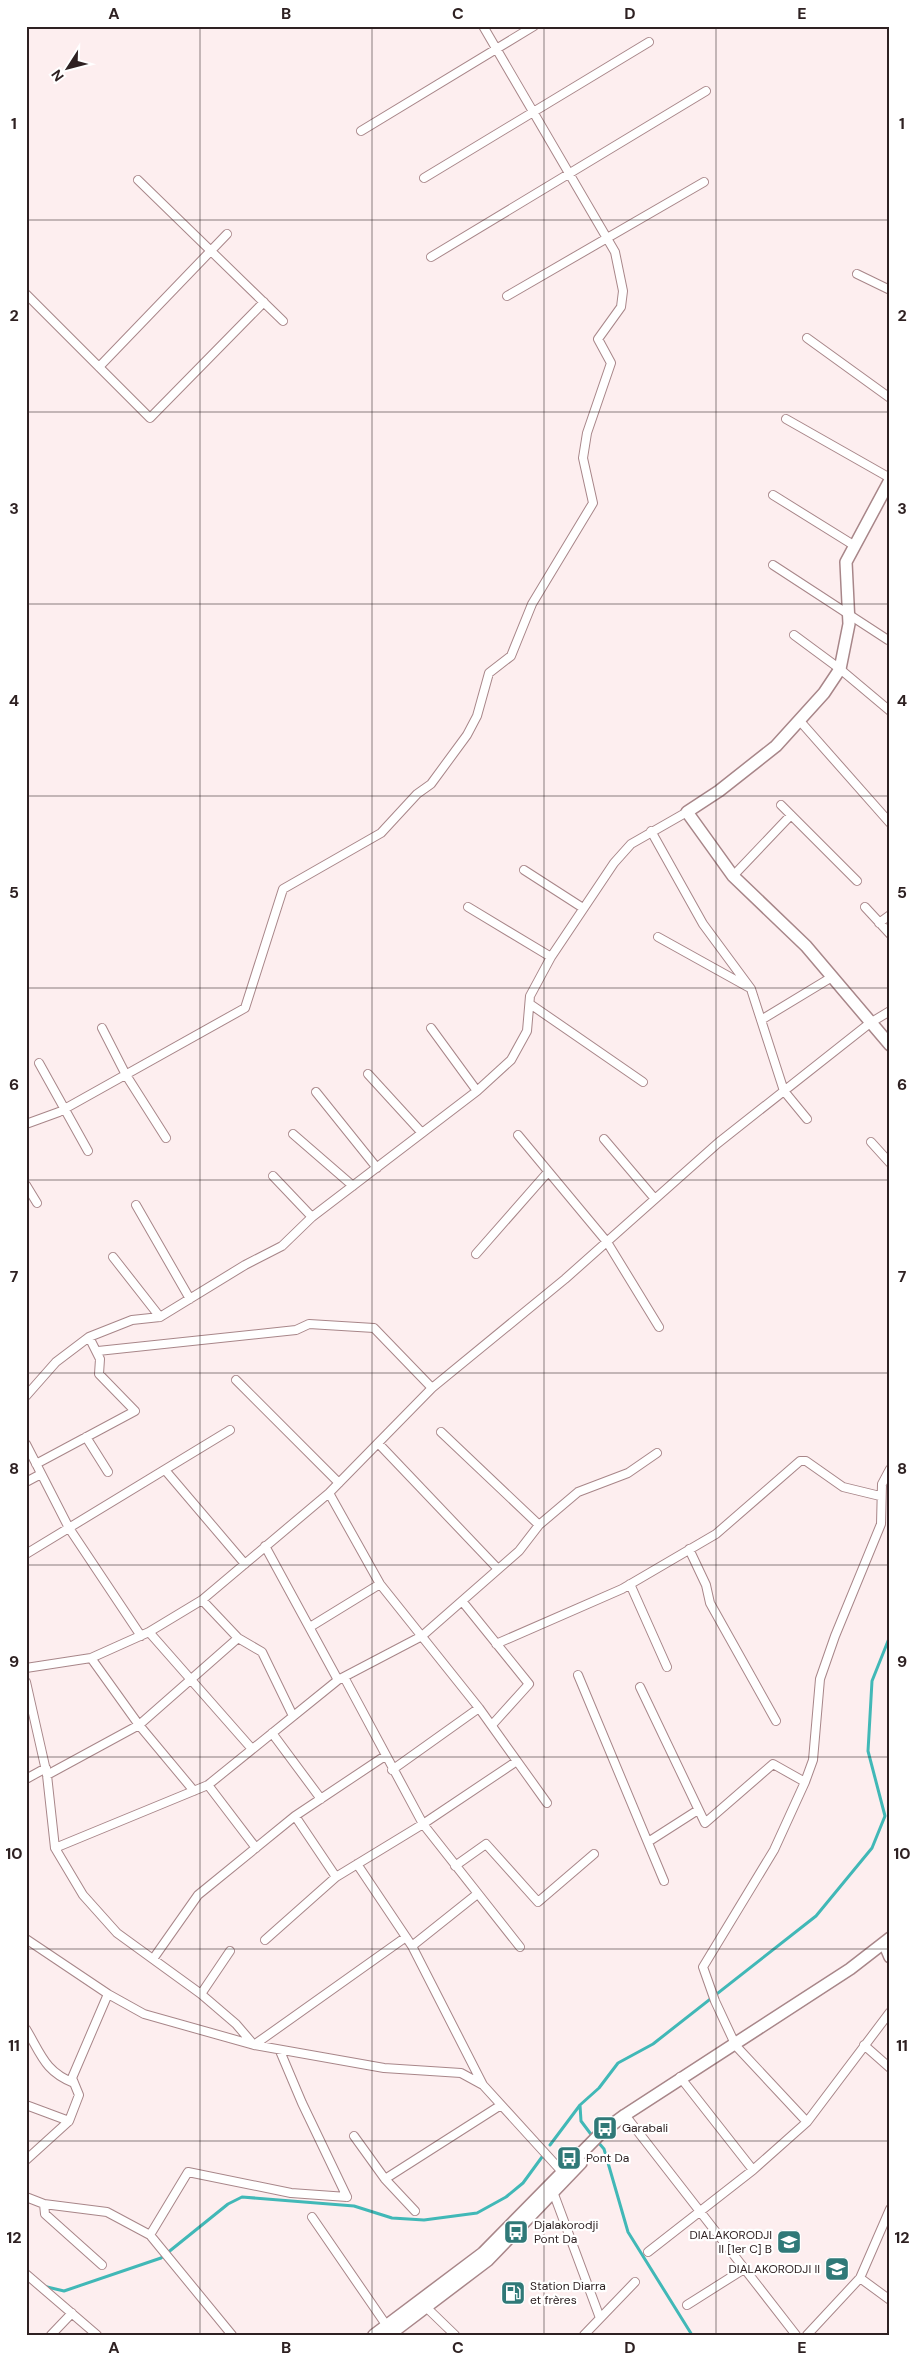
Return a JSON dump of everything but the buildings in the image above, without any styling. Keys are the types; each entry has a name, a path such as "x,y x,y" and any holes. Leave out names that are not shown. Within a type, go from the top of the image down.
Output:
{"main road":[{"path":"890,479 846,562 849,624 840,669 824,693 769,751 720,791 687,812 733,876 806,946 890,1045"},
{"path":"374,2335 389,2331 426,2307 488,2260 604,2134 682,2079 850,1969 888,1947"},
{"path":"389,2331 482,2253 552,2189"}],"street":[{"path":"26,1124 64,1109 245,1008 283,889 381,833 417,794 431,784 466,735 476,716 489,673 510,656 532,604 593,503 583,458 587,433 610,363 598,339 621,307 623,290 615,252 483,26"},
{"path":"361,131 534,26"},
{"path":"424,178 649,42"},
{"path":"430,257 706,91"},
{"path":"138,180 283,320"},
{"path":"507,296 704,182"},
{"path":"99,367 227,234"},
{"path":"858,274 890,290"},
{"path":"26,294 150,418 264,302"},
{"path":"807,338 890,398"},
{"path":"786,419 890,479"},
{"path":"773,495 854,546"},
{"path":"773,565 888,640"},
{"path":"794,635 840,669 890,711"},
{"path":"799,720 890,823"},
{"path":"781,805 857,881"},
{"path":"26,1396 56,1362 89,1337 132,1320 160,1317 245,1265 282,1246 312,1217 477,1090 512,1060 527,1031 530,996 551,957 614,863 631,844 687,812"},
{"path":"733,876 791,815"},
{"path":"651,831 703,924 751,989 784,1091 807,1119"},
{"path":"524,870 583,908"},
{"path":"468,907 551,957"},
{"path":"865,907 890,934"},
{"path":"879,923 890,915"},
{"path":"658,937 751,989"},
{"path":"761,1020 832,977"},
{"path":"530,1004 643,1082"},
{"path":"26,1668 91,1658 150,1632 202,1600 329,1493 432,1388 566,1279 718,1143 870,1023 890,1011"},
{"path":"102,1028 126,1075 166,1138"},
{"path":"430,1028 477,1090"},
{"path":"39,1063 88,1152"},
{"path":"368,1074 422,1133"},
{"path":"316,1092 377,1168"},
{"path":"293,1134 353,1186"},
{"path":"518,1136 607,1242 659,1327"},
{"path":"604,1139 655,1199"},
{"path":"871,1142 890,1163"},
{"path":"476,1254 548,1172"},
{"path":"273,1176 312,1217"},
{"path":"26,1185 37,1203"},
{"path":"136,1205 190,1299"},
{"path":"113,1257 160,1317"},
{"path":"98,1351 296,1330 309,1324 374,1328 432,1388"},
{"path":"36,1464 135,1411 99,1374 98,1351 89,1337"},
{"path":"236,1380 339,1483"},
{"path":"26,1554 230,1430"},
{"path":"441,1432 539,1525"},
{"path":"86,1438 108,1472"},
{"path":"378,1443 498,1569"},
{"path":"26,1444 69,1528 141,1636"},
{"path":"56,1848 208,1785 341,1678 422,1636 519,1551 539,1525 578,1492 628,1473 657,1453"},
{"path":"496,1644 630,1584 716,1534 800,1461 806,1461 843,1487 880,1496"},
{"path":"807,2122 736,2044 715,2001 703,1967 774,1850 805,1782 813,1760 820,1679 881,1524 880,1496 882,1484 890,1469"},
{"path":"165,1470 245,1564"},
{"path":"26,1482 42,1474"},
{"path":"329,1493 380,1584 492,1725 547,1803"},
{"path":"265,1546 423,1824 476,1894 520,1947"},
{"path":"689,1549 706,1585 710,1603 776,1721"},
{"path":"310,1627 380,1584"},
{"path":"630,1584 667,1667"},
{"path":"202,1600 238,1638 262,1652 293,1716"},
{"path":"462,1601 529,1684 492,1725"},
{"path":"150,1632 252,1750"},
{"path":"26,1779 47,1772 139,1725 238,1638"},
{"path":"91,1658 139,1725 194,1791"},
{"path":"578,1675 664,1881"},
{"path":"26,1682 47,1772 56,1848 82,1895 117,1933 202,1994 236,2024 254,2045"},
{"path":"640,1687 705,1823 774,1764 805,1782"},
{"path":"392,1770 479,1708"},
{"path":"272,1733 321,1799"},
{"path":"153,1959 198,1895 295,1816 385,1756"},
{"path":"265,1940 336,1876 423,1824 517,1761"},
{"path":"208,1785 256,1848"},
{"path":"648,1842 698,1810"},
{"path":"295,1816 336,1876"},
{"path":"455,1866 486,1844 538,1902 594,1854"},
{"path":"357,1864 412,1946 483,2085 565,2175"},
{"path":"412,1946 476,1894"},
{"path":"254,2045 406,1937"},
{"path":"26,1939 108,1994 144,2014 280,2051 384,2068 461,2073 483,2085"},
{"path":"202,1994 230,1951"},
{"path":"26,2160 69,2121 79,2095 72,2078 108,1994"},
{"path":"648,2252 753,2170 807,2122 890,2012"},
{"path":"26,2029 49,2068 59,2077 74,2083"},
{"path":"864,2045 890,2068"},
{"path":"150,2234 188,2172 291,2193 347,2198 302,2103 280,2051"},
{"path":"682,2079 753,2170"},
{"path":"26,2105 69,2121"},
{"path":"385,2178 500,2105"},
{"path":"627,2117 796,2335"},
{"path":"354,2136 385,2178 415,2211"},
{"path":"552,2189 600,2318"},
{"path":"26,2196 44,2204 107,2212 150,2234 232,2335"},
{"path":"44,2204 45,2214 102,2264"},
{"path":"807,2335 860,2278 890,2209"},
{"path":"312,2217 389,2331"},
{"path":"687,2305 744,2269"},
{"path":"26,2274 97,2335"},
{"path":"860,2278 890,2300"},
{"path":"584,2335 635,2282"},
{"path":"426,2307 455,2335"},
{"path":"51,2335 72,2313"}],"waterway":[{"path":"550,2145 580,2105 599,2088 618,2063 653,2044 816,1916 872,1848 885,1816 868,1751 872,1681 890,1636"},
{"path":"580,2105 581,2121 593,2137"},
{"path":"598,2142 604,2149 628,2232 692,2335"},
{"path":"43,2286 64,2291 161,2258 228,2204 242,2197 354,2206 392,2218 424,2220 477,2213 506,2197 523,2183 542,2157"}],"place":[{"name":"Garabali","path":"605,2128"},
{"name":"Pont Da","path":"569,2158"},
{"name":"Djalakorodji Pont Da","path":"516,2232"},
{"name":"DIALAKORODJI II [1er C] B","path":"789,2242"},
{"name":"DIALAKORODJI II","path":"837,2269"},
{"name":"Station Diarra et frères","path":"513,2293"}]}
